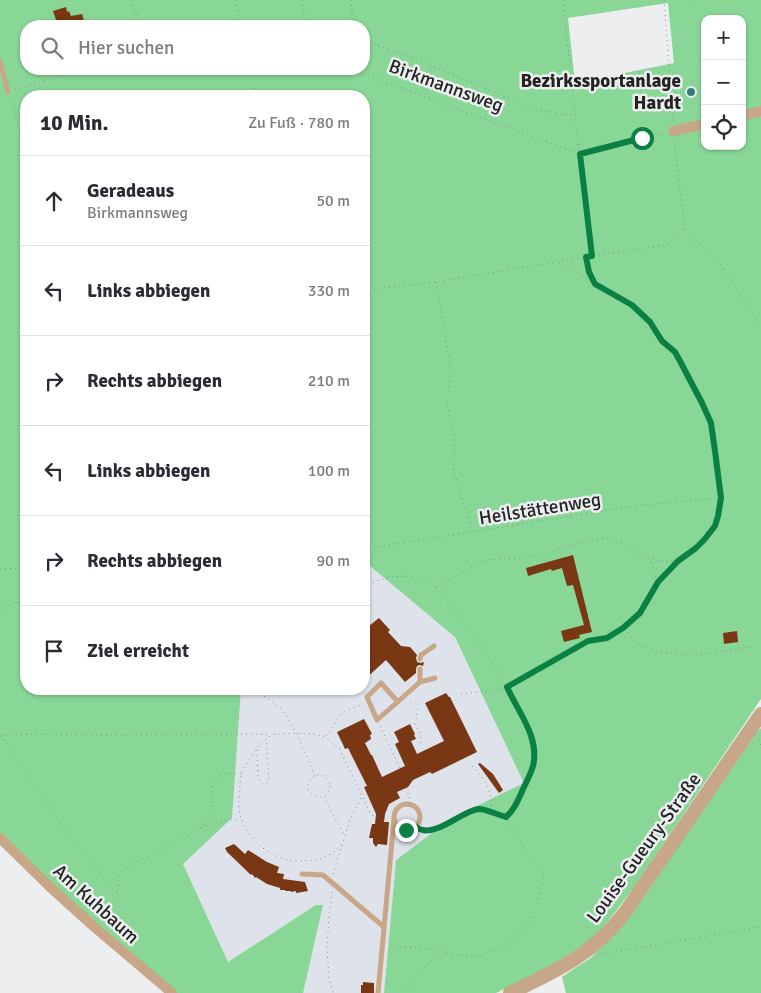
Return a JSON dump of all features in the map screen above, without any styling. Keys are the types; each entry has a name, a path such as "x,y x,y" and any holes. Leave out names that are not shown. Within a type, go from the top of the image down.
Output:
{"street":[{"path":"746,115 761,112"},
{"path":"673,131 701,125"},
{"name":"Louise-Gueury-Straße","path":"510,993 561,969 608,934 761,714"},
{"name":"Am Kuhbaum","path":"0,838 92,925 172,993"}],"lane":[{"path":"0,62 8,92"},
{"path":"420,659 421,655 434,646"},
{"path":"420,669 420,682"},
{"path":"369,695 367,697 377,720 420,682 435,678"},
{"path":"370,694 381,683 398,702"},
{"path":"378,993 394,818 396,810 402,805 411,804 419,812 420,820 416,827 409,830 402,829 394,818"},
{"path":"302,874 323,875 384,927"}],"path":[{"path":"132,0 138,20"},
{"path":"235,0 240,20"},
{"path":"302,0 304,15 307,20"},
{"path":"351,0 353,20"},
{"path":"564,0 575,116 592,256"},
{"path":"664,0 673,131 685,229 690,237 716,257 761,327"},
{"path":"694,1 699,0"},
{"path":"370,43 403,54 537,110 575,116"},
{"path":"20,132 8,92 64,75"},
{"path":"252,75 256,90"},
{"name":"Birkmannsweg","path":"366,75 580,154"},
{"path":"580,154 673,131"},
{"path":"370,289 436,282 666,245 685,229"},
{"path":"586,257 589,272 595,284"},
{"path":"461,694 507,687 588,641 607,638 625,627 640,613 657,583 678,561 704,540 715,526 718,516 721,498 711,423 675,352 662,341 650,322 632,305 557,262"},
{"path":"436,282 451,370 447,406 455,437 453,468 473,532"},
{"name":"Heilstättenweg","path":"370,548 634,506 721,498"},
{"path":"435,587 483,561 530,556 607,538 656,561 678,561"},
{"path":"647,558 653,566 657,583"},
{"path":"0,569 20,568"},
{"path":"370,584 392,577 409,576 420,579 435,587 481,647 507,687 524,720 533,744 534,756 532,769 515,806 506,817"},
{"path":"0,610 20,602"},
{"path":"625,627 639,645 660,652 690,654 720,652 754,646"},
{"path":"261,695 281,709 296,734 315,776"},
{"path":"405,696 418,710 415,724 421,735 420,746"},
{"path":"349,709 369,701"},
{"path":"325,737 332,730 340,714 345,711"},
{"path":"377,720 400,768"},
{"path":"0,735 254,734 271,736"},
{"path":"342,845 317,860 309,862 282,859 270,854 257,844 250,835 240,814 238,799 241,774 257,749 266,739 276,734 314,734 325,737 340,748 371,815 382,817"},
{"path":"0,735 10,747 55,818 117,894"},
{"path":"759,738 761,748"},
{"path":"257,749 258,777 262,784 266,784 269,780 266,739"},
{"path":"472,766 482,775 488,785 492,804 491,812"},
{"path":"201,828 208,819 212,784 217,777 227,773 241,774"},
{"path":"315,776 323,776 330,784 324,796 313,795 308,790 308,782 315,776"},
{"path":"406,788 411,804"},
{"path":"324,796 344,836"},
{"path":"333,993 329,978 327,947 328,918 333,883 344,836 362,797"},
{"path":"386,946 422,948 476,957 484,955 512,940 526,926 535,912 544,880 543,872 531,860 506,817 485,810 476,810 443,826 430,830 424,831 416,827"},
{"path":"92,925 117,898 120,873 124,869 201,828 224,820 242,820"},
{"path":"582,955 605,953 761,927"},
{"path":"402,993 420,975 439,951"}],"shaded area":[{"path":"370,566 455,637 525,784 452,818 396,860 384,993 303,993 322,905 316,905 228,962 183,864 232,817 241,695 370,695"}],"green space":[{"path":"0,0 761,0 761,699 635,886 599,933 558,963 496,993 384,993 396,860 452,818 524,783 455,637 370,566 370,90 20,90 20,695 241,695 232,818 183,864 228,962 316,905 323,905 303,993 174,993 134,959 0,835","holes":["668,3 674,63 575,83 568,18"]},
{"path":"761,728 761,993 566,993 562,977 592,957 621,924"}],"building":[{"path":"66,7 67,12 69,11 71,16 82,14 84,20 56,20 53,11"},
{"path":"573,555 592,632 579,635 580,638 564,642 561,631 584,625 573,585 567,586 562,568 552,571 551,569 528,576 526,568"},
{"path":"379,618 390,630 388,632 401,646 410,647 417,655 417,662 424,662 423,666 417,666 416,673 405,682 386,660 370,675 370,625"},
{"path":"737,631 738,642 724,644 723,633"},
{"path":"446,693 450,697 477,752 432,774 430,772 413,780 408,787 397,792 400,798 389,804 385,814 384,822 389,822 387,845 378,844 376,847 373,843 373,838 369,838 372,824 375,824 376,814 364,787 367,786 348,748 345,749 337,732 364,719 372,734 370,735 371,739 365,743 382,777 405,766 395,744 399,742 394,732 410,724 416,739 411,741 417,754 444,741 425,703"},
{"path":"480,763 493,774 503,790 499,793 478,764"},
{"path":"234,844 245,854 248,850 279,867 277,873 284,874 283,879 305,882 308,891 296,893 296,891 280,890 280,888 255,878 227,852 225,848"},
{"path":"363,982 374,983 374,993 361,993"}],"place":[{"name":"Bezirkssportanlage Hardt","path":"691,92"}],"route":[{"path":"406,830 416,827 424,831 430,830 480,809 506,817 515,806 532,769 534,756 529,731 507,687 588,641 607,638 623,628 640,613 658,582 678,561 696,548 715,526 721,498 711,423 702,403 675,352 662,341 650,322 632,305 595,284 587,265 586,257 592,256 580,154 642,138"}]}
